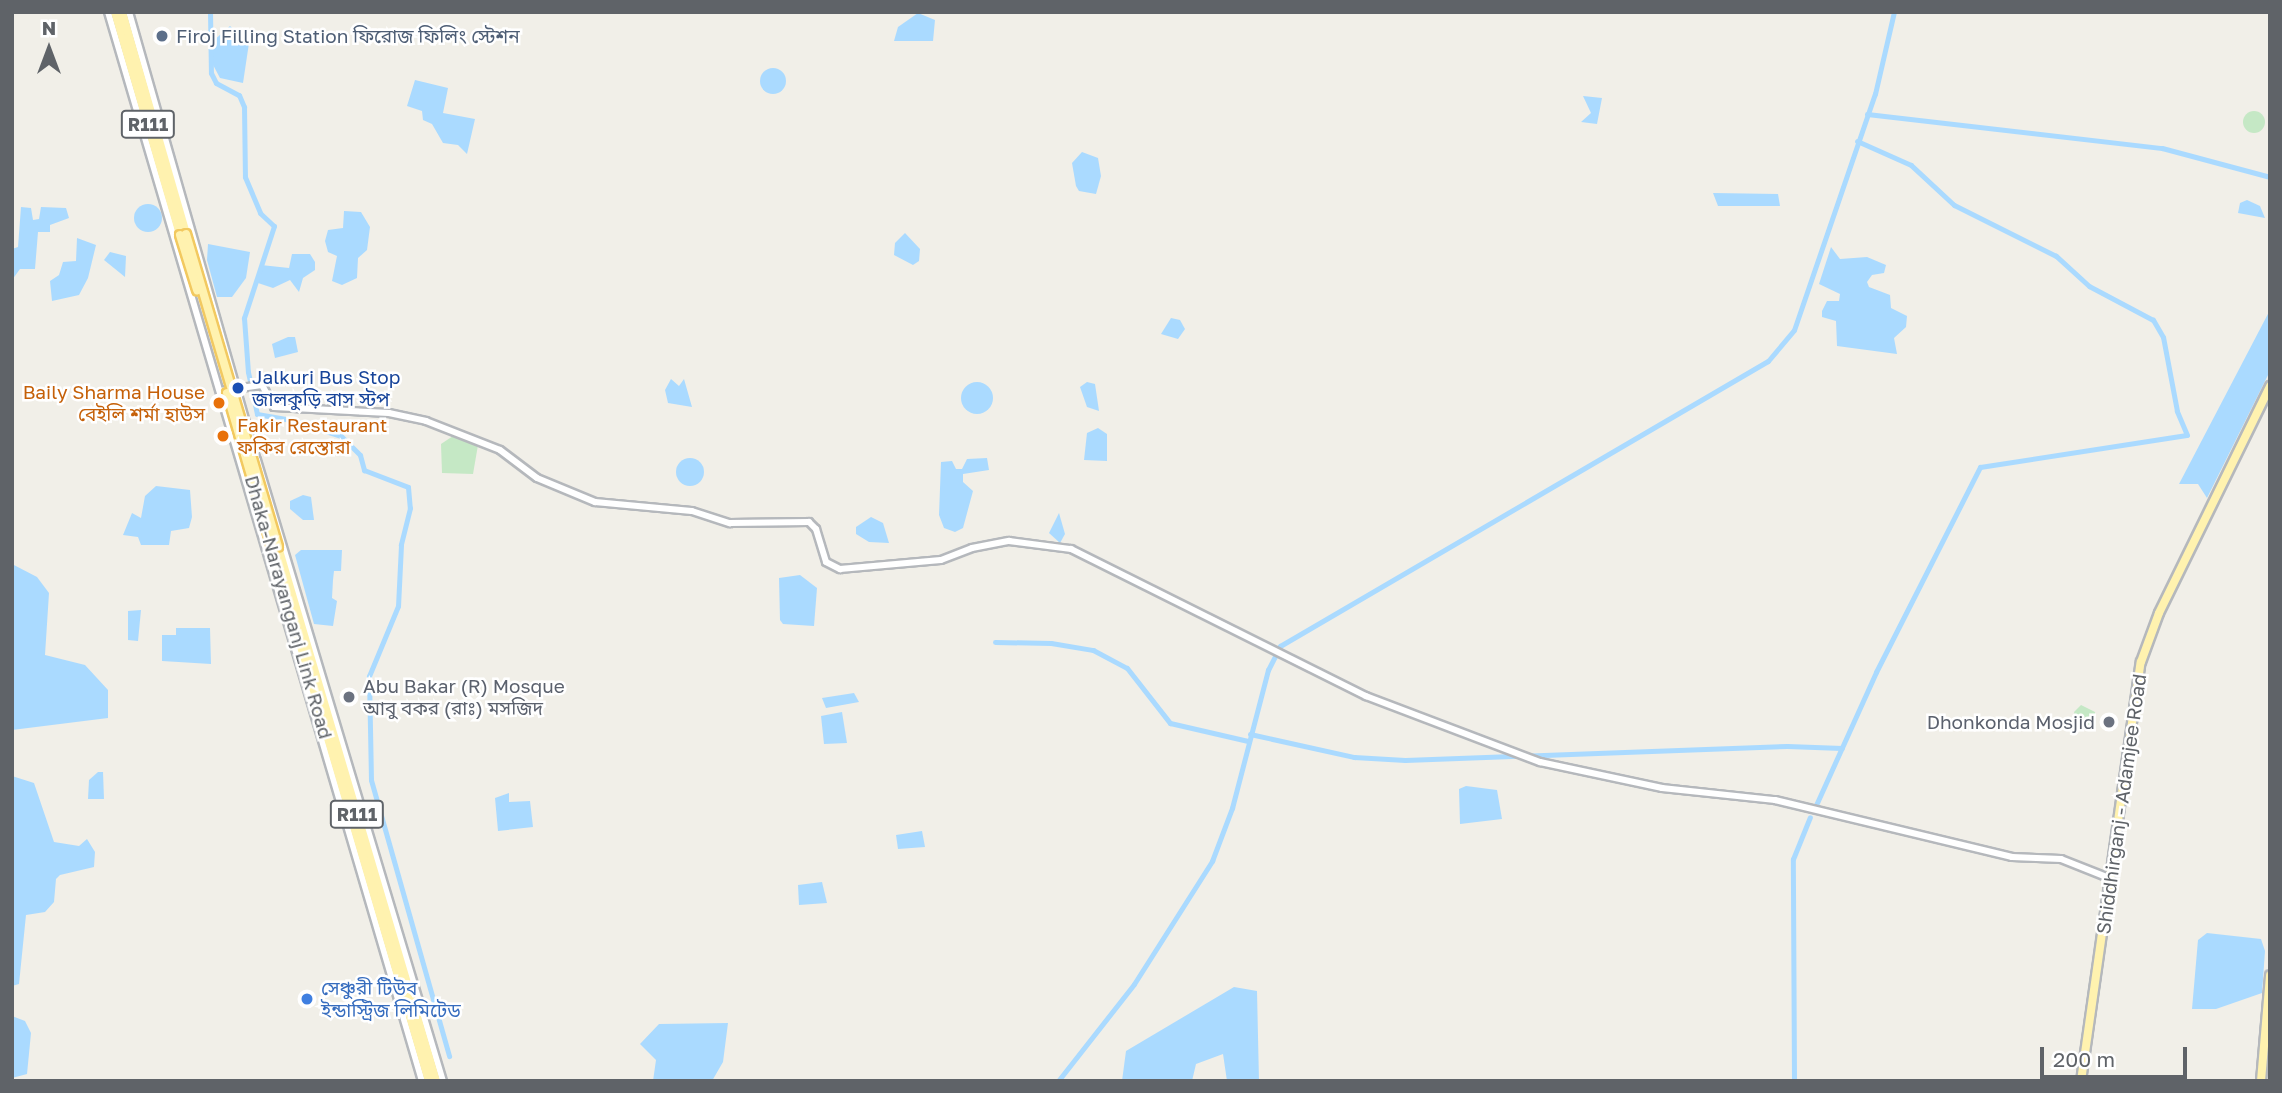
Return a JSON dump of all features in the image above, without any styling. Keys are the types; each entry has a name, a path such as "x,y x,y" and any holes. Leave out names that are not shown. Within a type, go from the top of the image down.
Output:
{"main road":[{"name":"Dhaka-Narayanganj Link Road","path":"115,12 139,81"},
{"name":"Dhaka-Narayanganj Link Road","path":"122,12 139,81 429,1081"},
{"name":"Shiddhirganj - Adamjee Road","path":"2081,1081 2134,691 2145,649 2270,386"},
{"name":"Dhaka-Narayanganj Link Road","path":"281,570 436,1081"},
{"path":"2261,1081 2270,975"}],"street":[{"path":"107,12 139,81"},
{"path":"130,12 139,81 177,213 220,391 281,570 443,1081"},
{"path":"177,213 237,387 281,570 422,1081"},
{"path":"220,391 247,385 262,385 274,407 389,413 426,421 500,450 537,478 595,502 692,510 730,523 809,522 816,529 826,562 840,569 941,560 972,548 1009,541 1072,549 1280,656 1411,716 1541,762 1662,788 1775,800 2012,857 2061,859 2109,878"}],"green space":[{"path":"2254,111 2262,114 2265,122 2262,130 2254,133 2246,130 2243,122 2246,114"},
{"path":"453,436 478,445 473,474 442,473 441,444"},
{"path":"2081,705 2095,712 2096,728 2076,720 2074,712"}],"water":[{"path":"918,13 935,20 933,41 894,41 898,27"},
{"path":"230,26 249,43 243,83 220,78 212,63 212,42"},
{"path":"773,68 782,72 786,81 782,90 773,94 764,90 760,81 764,72"},
{"path":"415,80 448,88 443,113 475,119 467,154 458,145 443,143 432,124 423,120 422,111 407,106"},
{"path":"1583,96 1602,98 1597,124 1581,122 1591,113"},
{"path":"1082,152 1098,158 1101,176 1096,194 1079,191 1076,186 1072,163"},
{"path":"1713,193 1778,194 1780,206 1718,206"},
{"path":"2247,200 2260,206 2265,218 2238,213 2240,203"},
{"path":"148,204 158,208 162,218 158,228 148,232 138,228 134,218 138,208"},
{"path":"21,207 31,208 33,220 39,219 41,207 66,208 69,218 50,225 50,232 38,232 35,269 20,269 12,280 12,249 18,247"},
{"path":"344,211 361,212 370,227 367,250 358,258 357,278 342,285 332,281 337,256 328,252 325,241 328,230 343,228"},
{"path":"905,233 920,249 919,261 913,265 894,255 895,243"},
{"path":"77,238 96,245 88,278 79,295 52,301 50,281 59,275 63,262 76,261"},
{"path":"208,244 250,252 246,278 232,297 217,297 207,260"},
{"path":"1831,247 1840,259 1867,257 1886,265 1884,273 1872,275 1867,282 1869,287 1890,295 1891,308 1907,316 1906,327 1894,338 1897,354 1837,346 1836,321 1822,317 1822,311 1827,301 1839,301 1840,294 1819,284"},
{"path":"110,252 126,256 125,277 104,260"},
{"path":"292,254 310,254 315,262 315,270 303,278 299,292 290,280 273,288 258,283 261,265 289,268"},
{"path":"2270,310 2270,371 2207,498 2198,484 2179,484"},
{"path":"1171,318 1180,320 1185,329 1178,339 1161,334"},
{"path":"295,337 298,352 275,358 272,344"},
{"path":"671,379 679,386 684,379 692,407 668,403 665,390"},
{"path":"977,382 988,387 993,398 988,409 977,414 966,409 961,398 966,387"},
{"path":"1087,382 1095,384 1099,411 1087,407 1080,387"},
{"path":"1098,428 1107,434 1107,461 1084,460 1087,433"},
{"path":"690,458 700,462 704,472 700,482 690,486 680,482 676,472 680,462"},
{"path":"987,458 989,470 963,474 963,482 973,491 963,528 955,532 944,528 939,515 941,462 952,461 956,469 962,469 967,459"},
{"path":"156,486 190,490 192,517 189,528 171,531 169,545 141,545 138,537 123,535 132,513 141,518 145,496"},
{"path":"303,495 311,497 314,520 303,520 290,509 290,501"},
{"path":"1059,513 1065,534 1060,543 1049,533"},
{"path":"871,517 883,523 889,543 869,542 856,534 856,527"},
{"path":"301,550 342,550 341,571 334,571 332,598 337,601 333,626 314,624 295,555"},
{"path":"12,564 37,577 49,593 45,655 85,665 108,690 108,718 12,730"},
{"path":"800,575 817,588 814,626 783,624 780,620 779,578"},
{"path":"141,610 138,641 128,640 128,611"},
{"path":"176,628 210,628 211,664 162,661 162,635 176,635"},
{"path":"854,693 859,702 826,708 822,698"},
{"path":"842,712 847,743 824,744 821,716"},
{"path":"98,772 103,772 104,799 88,799 89,780"},
{"path":"12,776 34,783 54,842 79,846 87,839 95,852 94,867 60,875 56,879 54,902 45,912 26,915 19,984 12,986"},
{"path":"1466,786 1497,790 1502,819 1460,824 1459,789"},
{"path":"509,793 509,802 530,801 533,827 498,831 495,798"},
{"path":"922,831 925,847 898,849 896,835"},
{"path":"822,882 827,903 799,905 798,885"},
{"path":"2207,933 2261,939 2265,951 2262,993 2216,1009 2192,1009 2198,940"},
{"path":"1234,987 1257,991 1259,1081 1227,1081 1223,1054 1196,1064 1192,1081 1122,1081 1126,1051"},
{"path":"12,1016 25,1021 31,1033 27,1074 12,1078"},
{"path":"728,1023 723,1062 712,1081 653,1081 656,1060 640,1044 659,1024"}],"waterway":[{"path":"210,12 211,73 216,83 239,95 244,107 245,177 260,213 274,226 244,318 248,372 257,414 291,420 341,436 360,455 364,470 408,487 410,508 401,545 398,606 369,676 371,780 449,1056"},
{"path":"1058,1081 1134,984 1212,861 1232,808 1268,670 1280,646 1768,361 1794,330 1875,94 1894,12"},
{"path":"1867,114 2162,148 2270,177"},
{"path":"1816,805 1876,672 1980,467 2187,435 2177,411 2163,337 2153,320 2089,286 2056,256 1954,205 1911,165 1857,141"},
{"path":"995,642 1051,643 1093,650 1127,668 1170,723 1248,741"},
{"path":"1250,734 1354,757 1405,760 1787,746 1842,748"},
{"path":"1794,1081 1793,859 1810,817"}],"place":[{"name":"Firoj Filling Station ফিরোজ ফিলিং স্টেশন","path":"162,36"},
{"name":"Jalkuri Bus Stop জালকুড়ি বাস স্টপ","path":"238,388"},
{"name":"Baily Sharma House বেইলি শর্মা হাউস","path":"219,403"},
{"name":"Fakir Restaurant ফকির রেস্তোরা","path":"223,436"},
{"name":"Abu Bakar (R) Mosque আবু বকর (রাঃ) মসজিদ","path":"349,697"},
{"name":"Dhonkonda Mosjid","path":"2109,722"},
{"name":"সেঞ্চুরী টিউব ইন্ডাস্ট্রিজ লিমিটেড","path":"307,999"}]}
